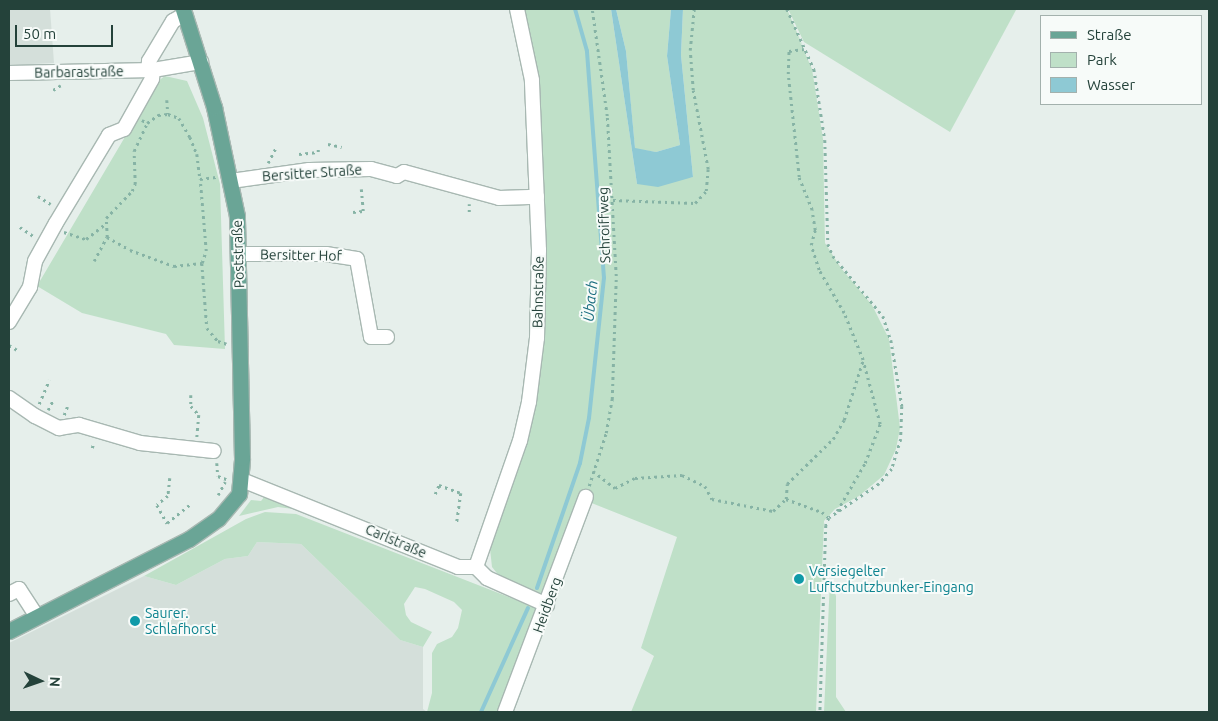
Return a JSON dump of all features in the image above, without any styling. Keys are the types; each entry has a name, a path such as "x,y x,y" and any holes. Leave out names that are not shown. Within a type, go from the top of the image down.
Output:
{"main road":[{"name":"Poststraße","path":"36,617 189,539 232,504 239,494 236,476 239,254 226,179 201,62 188,12"},
{"path":"9,631 36,617"}],"street":[{"name":"Bahnstraße","path":"476,567 518,450 530,402 537,338 537,197 532,80 517,9"},
{"path":"9,322 30,287 36,261 63,211 109,135 124,129 152,79 149,61 173,21 188,12"},
{"name":"Barbarastraße","path":"9,73 150,71 201,62"},
{"name":"Bersitter Straße","path":"226,179 309,170 371,169 397,176 404,172 499,198 537,197"},
{"name":"Bersitter Hof","path":"239,254 326,254 357,259 371,337 387,337"},
{"path":"9,398 35,416 59,428 79,425 140,443 214,451"},
{"name":"Carlstraße","path":"236,476 458,567 476,567"},
{"name":"Heidberg","path":"505,712 547,605 586,497"},
{"path":"476,567 487,578 547,605"},
{"path":"9,594 19,589 36,617"}],"path":[{"name":"Schroiffweg","path":"586,497 606,433 612,399 616,276 607,116 592,9"},
{"path":"613,200 695,203 706,191 708,169 693,90 690,50 694,9"},
{"path":"787,9 814,69 825,140 828,244 834,256 883,316 891,340 902,406 901,439 892,469 879,484 829,518 824,534 820,712"},
{"path":"804,49 789,51 788,74 799,177 812,210 815,230 811,245 819,270 844,313 863,360 880,424 865,463 836,512"},
{"path":"168,100 168,114"},
{"path":"133,114 147,123"},
{"path":"94,261 107,237 106,218 132,191 134,151 147,123 158,115 168,114 179,118 197,154 206,251 202,264 207,328 218,341 230,344 230,334"},
{"path":"328,144 342,147"},
{"path":"299,154 318,152 318,146"},
{"path":"200,179 226,179"},
{"path":"353,212 363,211 361,189"},
{"path":"38,196 63,211"},
{"path":"70,236 90,238 105,224"},
{"path":"20,227 45,243"},
{"path":"107,237 130,250 174,266 202,264"},
{"path":"9,345 19,351"},
{"path":"593,471 615,488 635,478 682,475 705,486 712,499 773,512 786,500 787,484 833,439 844,420 863,360"},
{"path":"35,416 48,380"},
{"path":"191,395 190,406 199,415 196,449"},
{"path":"214,451 218,476 227,479 236,476"},
{"path":"170,478 168,496 157,505 167,523 192,503"},
{"path":"214,501 227,479"},
{"path":"435,494 440,485 461,493 457,522"},
{"path":"786,500 822,512 829,518"}],"shaded area":[{"path":"9,9 50,9 54,63 9,65"},
{"path":"257,542 301,544 400,640 423,647 423,709 427,712 9,712 9,643 144,576 176,585 225,559 248,556"}],"green space":[{"path":"524,9 611,9 637,184 693,177 681,55 683,9 787,9 804,49 797,35 812,69 823,139 825,243 841,268 872,305 889,339 900,428 896,449 884,475 859,496 835,509 824,521 816,712 631,712 654,656 641,648 677,537 589,502 546,597 500,577 492,567 490,549 526,445 544,312 544,197 539,94"},
{"path":"616,9 671,9 667,56 680,145 656,152 635,149 626,51"},
{"path":"788,9 1016,10 950,132 804,42"},
{"path":"165,76 187,81 203,118 220,184 225,349 174,345 166,334 82,313 37,286 158,81"},
{"path":"265,496 301,510 278,507 239,516 251,500 261,501"},
{"path":"265,512 296,514 542,610 502,712 427,712 432,693 432,653 437,644 452,637 458,628 462,610 454,602 425,589 415,587 404,604 406,615 411,622 432,632 423,647 400,640 301,544 257,542 248,556 225,559 176,585 144,576 246,519"},
{"path":"830,580 836,596 836,697 846,712 824,712"}],"water":[{"path":"611,9 616,9 626,51 635,148 656,152 680,145 667,56 671,9 683,9 681,55 693,177 658,187 637,184"}],"waterway":[{"name":"Übach","path":"537,588 580,463 589,418 604,278 587,51 575,9"},
{"name":"Übach","path":"481,712 528,608"}],"place":[{"name":"Versiegelter Luftschutzbunker-Eingang","path":"799,579"},
{"name":"Saurer. Schlafhorst","path":"135,621"}]}
